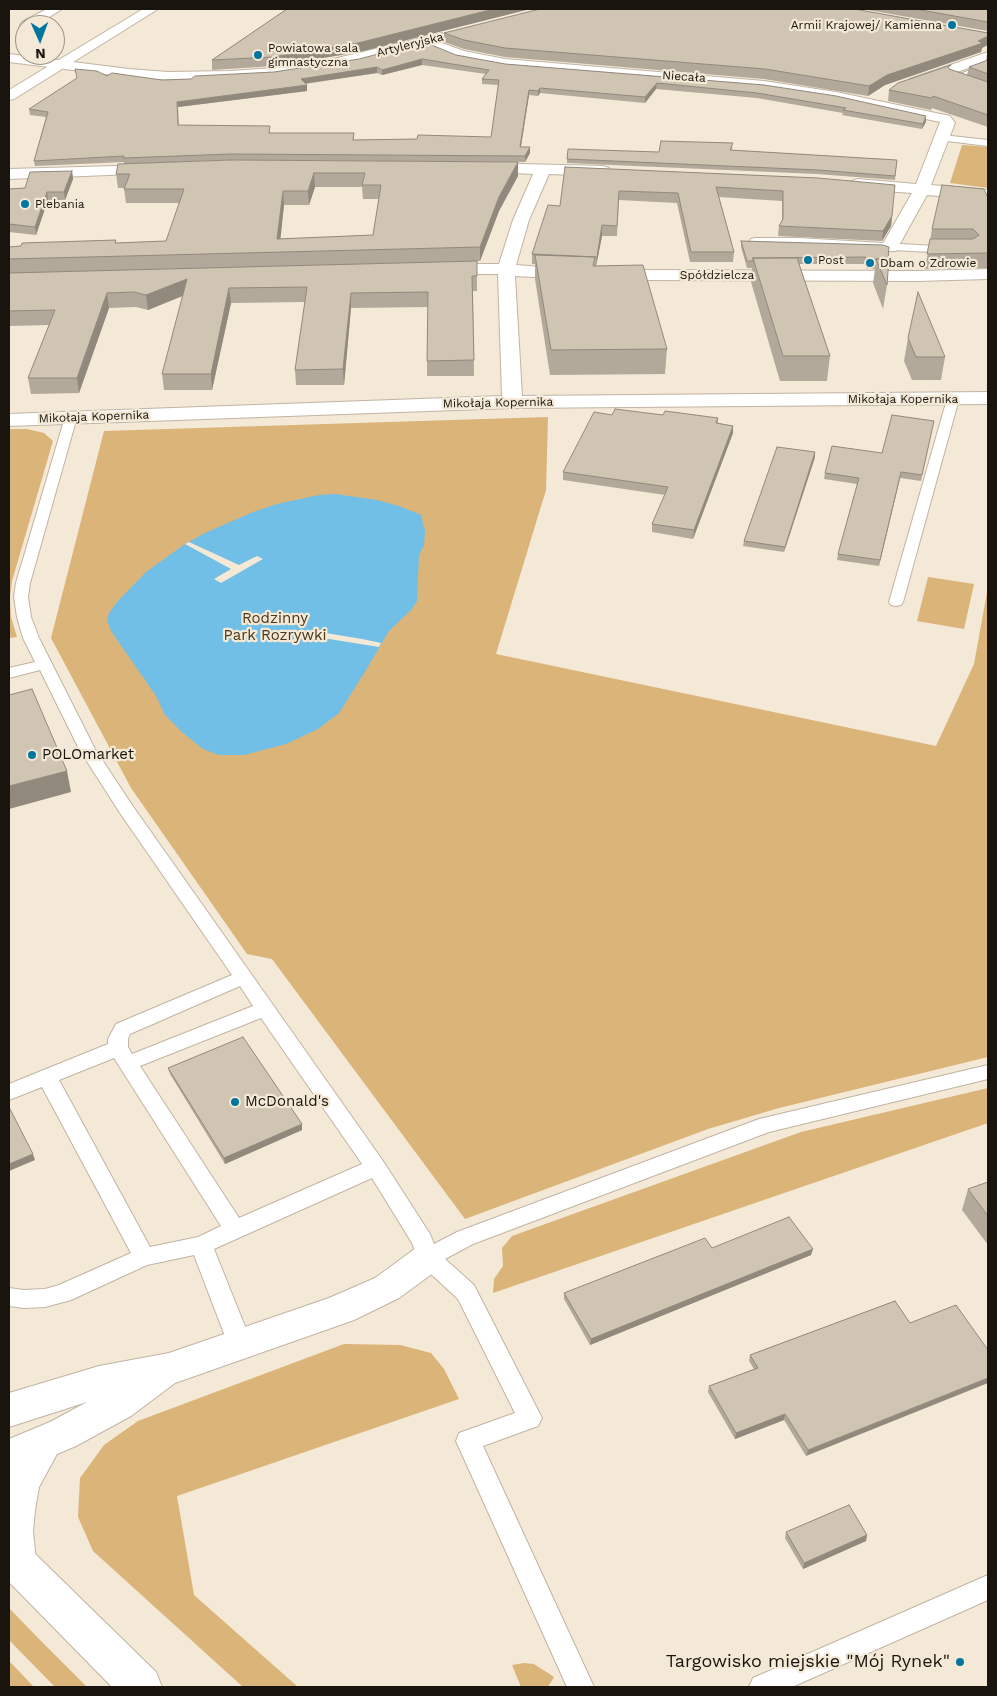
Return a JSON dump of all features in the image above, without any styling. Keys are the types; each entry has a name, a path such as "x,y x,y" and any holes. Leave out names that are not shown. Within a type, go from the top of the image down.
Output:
{"street":[{"path":"45,15 56,9"},
{"path":"65,62 152,9"},
{"name":"Artyleryjska","path":"60,65 149,75 250,74 329,64 459,32"},
{"name":"Niecała","path":"424,41 461,55 505,63 572,70 740,82 802,90 945,119 948,123 942,138"},
{"path":"871,103 894,90 966,64 986,65"},
{"path":"9,96 60,65"},
{"path":"890,247 922,189 942,138"},
{"path":"466,168 618,171"},
{"path":"9,174 170,169"},
{"path":"512,402 506,269 521,220 543,169"},
{"path":"846,183 988,195"},
{"name":"Spółdzielcza","path":"426,270 506,269 582,274 907,276 988,274"},
{"name":"Mikołaja Kopernika","path":"9,420 512,402 988,398"},
{"path":"9,1410 99,1382 169,1369 341,1309 380,1291 405,1276 428,1258"},
{"path":"141,1687 12,1559 13,1531 20,1486 27,1470 26,1450 63,1434 118,1404 169,1369"}],"lane":[{"path":"986,65 952,79 988,90"},
{"path":"942,138 988,143"},
{"path":"755,241 798,241 961,250"},
{"path":"896,602 953,398"},
{"path":"71,417 23,583 21,597 24,617 43,665 97,764 242,978 376,1168 422,1240 428,1258 466,1292 530,1418 468,1441 581,1687"},
{"path":"9,673 43,665"},
{"path":"235,1230 123,1056 118,1039 123,1029 242,978"},
{"path":"9,1092 47,1077 123,1056 264,1009"},
{"path":"428,1258 465,1238 766,1125 988,1072"},
{"path":"47,1077 144,1257"},
{"path":"9,1296 24,1299 45,1298 63,1293 144,1257 201,1245 376,1168"},
{"path":"201,1245 240,1344"},
{"path":"762,1687 988,1587"}],"green space":[{"path":"962,145 988,147 988,188 950,183"},
{"name":"Rodzinny Park Rozrywki","path":"548,417 546,490 496,654 936,746 974,664 988,587 988,1057 779,1108 708,1129 465,1219 272,959 247,954 131,788 51,638 104,431"},
{"path":"9,429 27,429 44,433 53,441 12,581 10,598 11,617 17,637 9,638"},
{"path":"928,577 974,584 964,629 917,621"},
{"path":"988,1088 988,1123 493,1293 494,1279 503,1266 502,1248 512,1236 801,1132"},
{"path":"344,1344 400,1345 431,1353 444,1369 459,1399 177,1496 194,1595 298,1687 243,1687 93,1551 78,1517 80,1478 104,1445 138,1421"},
{"path":"9,1608 87,1687 55,1687 9,1640"},
{"path":"9,1661 12,1664 34,1687 9,1687"},
{"path":"534,1664 554,1677 548,1687 521,1687 512,1665"}],"water":[{"path":"335,494 377,500 421,515 425,531 424,545 419,555 417,601 411,610 389,631 339,713 318,729 286,744 244,755 219,755 203,749 165,715 156,696 111,631 107,620 109,613 146,572 185,544 205,533 253,512 277,504 319,495"}],"pier":[{"path":"189,542 239,565 257,556 263,559 221,583 214,579 231,569 185,544"},
{"path":"308,630 381,643 379,647 304,635"}],"building":[{"path":"287,9 494,9 358,43 273,57 212,60"},
{"path":"540,9 854,9 988,33 988,36 978,41 983,43 887,75 869,86 765,69 505,48 464,40 444,33"},
{"path":"915,9 988,9 988,22"},
{"path":"424,42 456,55 505,64 764,85 836,96 926,116 923,124 843,110 846,108 757,93 657,83 645,97 540,88 538,91 529,90 520,147 530,147 525,156 231,154 123,158 124,156 34,161 48,112 29,109 77,78 75,69 97,71 107,76 112,73 162,80 191,79 195,76 274,72 359,59","holes":["422,59 489,70 482,79 499,80 491,137 418,135 417,139 353,140 354,133 269,133 270,126 178,125 177,102 307,85 301,79 377,67 382,70"]},
{"path":"988,60 988,74 969,67"},
{"path":"951,65 948,67 949,69 988,82 988,115 933,96 932,98 889,90 898,83"},
{"path":"661,141 733,143 730,150 897,160 895,176 818,170 567,159 568,149 659,152"},
{"path":"231,160 518,162 499,197 480,247 9,259 9,247 21,246 22,243 116,240 115,243 166,241 184,189 124,189 130,174 116,174 118,164","holes":["314,173 365,173 362,185 381,185 373,235 277,239 283,191 308,191"]},
{"path":"565,167 818,178 895,185 892,216 883,231 779,226 783,219 783,191 716,187 734,252 691,252 678,193 619,191 617,226 602,225 597,257 532,254 548,205 560,206"},
{"path":"72,171 64,192 47,192 35,227 9,224 9,189 25,188 30,172"},
{"path":"942,185 984,189 988,198 988,253 927,254 930,239 973,239 979,235 973,229 932,229"},
{"path":"741,241 883,245 889,247 888,259 876,259 876,262 868,262 865,257 753,258 753,261 747,261"},
{"path":"535,255 595,257 593,266 643,265 667,349 551,350"},
{"path":"753,258 797,258 830,356 783,356"},
{"path":"876,259 889,259 887,285"},
{"path":"477,261 477,276 472,276 474,360 427,361 428,292 351,293 343,369 295,370 307,287 229,288 211,374 162,374 187,279 146,295 134,292 107,293 77,378 28,378 55,310 9,311 9,273"},
{"path":"918,292 945,357 916,357 908,338"},
{"path":"615,409 663,415 665,411 718,418 716,423 733,426 694,530 652,524 668,487 563,472 594,412 612,415"},
{"path":"892,415 934,421 922,475 901,472 880,560 838,554 859,478 825,473 832,446 882,453"},
{"path":"777,447 815,452 785,547 744,541"},
{"name":"POLOmarket","path":"32,689 67,771 9,786 9,695"},
{"name":"McDonald's","path":"243,1037 302,1124 224,1158 168,1068"},
{"path":"9,1107 33,1154 9,1164"},
{"path":"988,1182 988,1216 968,1189"},
{"path":"789,1217 813,1249 591,1339 564,1293 705,1238 712,1248"},
{"path":"895,1301 910,1323 956,1305 988,1350 988,1378 808,1450 785,1414 736,1433 709,1386 758,1368 750,1355"},
{"path":"849,1505 867,1535 804,1563 786,1532"}],"place":[{"name":"Armii Krajowej/ Kamienna","path":"952,25"},
{"name":"Powiatowa sala gimnastyczna","path":"258,55"},
{"name":"Plebania","path":"25,204"},
{"name":"Post","path":"808,260"},
{"name":"Dbam o Zdrowie","path":"870,263"},
{"name":"POLOmarket","path":"32,755"},
{"name":"McDonald's","path":"235,1102"},
{"name":"Targowisko miejskie \"Mój Rynek\"","path":"960,1662"}]}
